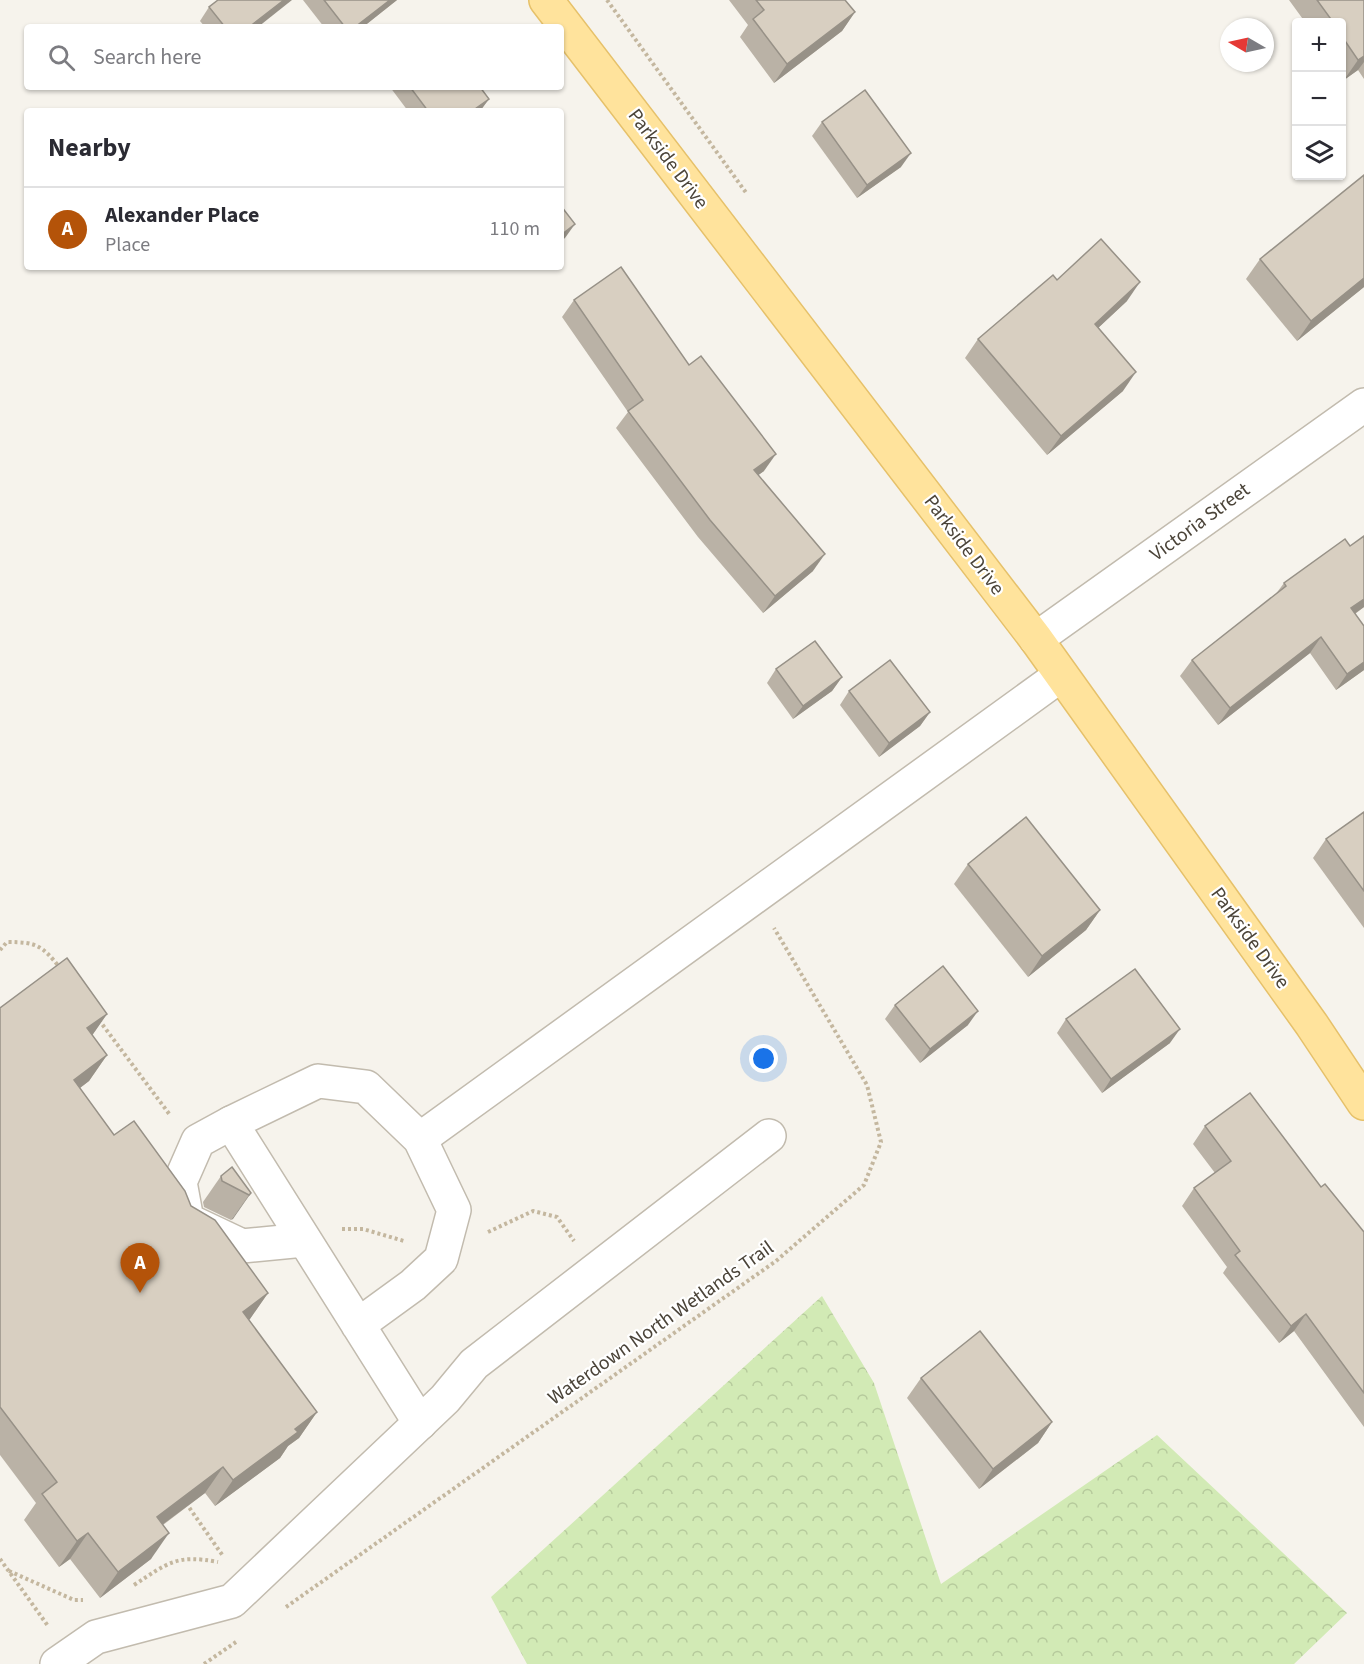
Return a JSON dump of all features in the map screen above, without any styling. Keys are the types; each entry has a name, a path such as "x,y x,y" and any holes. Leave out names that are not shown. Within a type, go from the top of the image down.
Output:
{"main road":[{"name":"Parkside Drive","path":"546,0 1036,639 1312,1025 1364,1103"}],"street":[{"name":"Victoria Street","path":"1036,639 1364,405"},
{"path":"420,1139 1061,675"},
{"path":"304,1240 242,1246 187,1220 180,1182 198,1141 231,1123 318,1081 366,1087 420,1139 454,1210 441,1259 413,1285 358,1324"},
{"path":"231,1123 420,1424"},
{"path":"64,1660 96,1637 232,1601 445,1400 474,1364 769,1136"}],"path":[{"path":"607,0 750,197"},
{"name":"Waterdown North Wetlands Trail","path":"282,1609 776,1261 864,1185 881,1142 867,1085 756,897"},
{"path":"0,950 7,942 30,942 46,950 65,975"},
{"path":"99,1020 184,1134 198,1141"},
{"path":"131,1587 170,1562 196,1558 228,1564 184,1500"},
{"path":"0,1559 64,1660"},
{"path":"9,1571 74,1600 93,1600"},
{"path":"204,1664 243,1637"}],"green space":[{"path":"822,1296 874,1383 941,1584 1157,1435 1347,1613 1294,1664 527,1664 491,1597"}],"building":[{"path":"218,0 284,0 253,24 223,24 209,7"},
{"path":"324,0 390,0 359,24 343,24"},
{"path":"756,0 845,0 855,12 787,64 753,19 764,10"},
{"path":"1317,0 1364,0 1364,56 1358,60 1346,42 1346,18 1330,18"},
{"path":"412,90 482,90 489,99 476,108 426,108"},
{"path":"865,90 911,153 867,185 822,122"},
{"path":"1364,175 1364,278 1311,321 1260,259"},
{"path":"564,210 575,224 564,233"},
{"path":"1101,239 1140,282 1095,324 1136,372 1061,436 978,339 1053,275 1057,280"},
{"path":"621,267 689,365 701,356 776,454 754,470 825,554 775,596 710,520 628,411 643,400 574,300"},
{"path":"1364,536 1364,599 1351,608 1364,626 1364,662 1347,674 1321,637 1230,708 1192,660 1286,586 1284,583 1345,539 1350,546"},
{"path":"815,641 842,677 803,706 776,669"},
{"path":"890,660 930,712 889,743 849,691"},
{"path":"1364,812 1364,891 1326,839"},
{"path":"1026,817 1100,910 1042,956 968,864"},
{"path":"67,958 107,1014 87,1028 107,1055 74,1080 114,1135 134,1121 185,1191 191,1206 215,1220 268,1293 243,1312 317,1412 295,1429 298,1432 233,1480 223,1467 157,1517 169,1533 118,1572 88,1533 77,1541 42,1494 57,1482 0,1407 0,1008"},
{"path":"943,966 978,1011 930,1049 895,1005"},
{"path":"1135,969 1180,1029 1111,1079 1066,1019"},
{"path":"1250,1093 1321,1187 1325,1184 1364,1232 1364,1393 1306,1314 1291,1326 1235,1255 1240,1251 1194,1188 1231,1161 1205,1126"},
{"path":"232,1167 251,1193 249,1195 222,1181 221,1176"},
{"path":"980,1331 1052,1422 993,1469 921,1378"}],"place":[{"name":"Alexander Place","path":"140,1293"}]}
